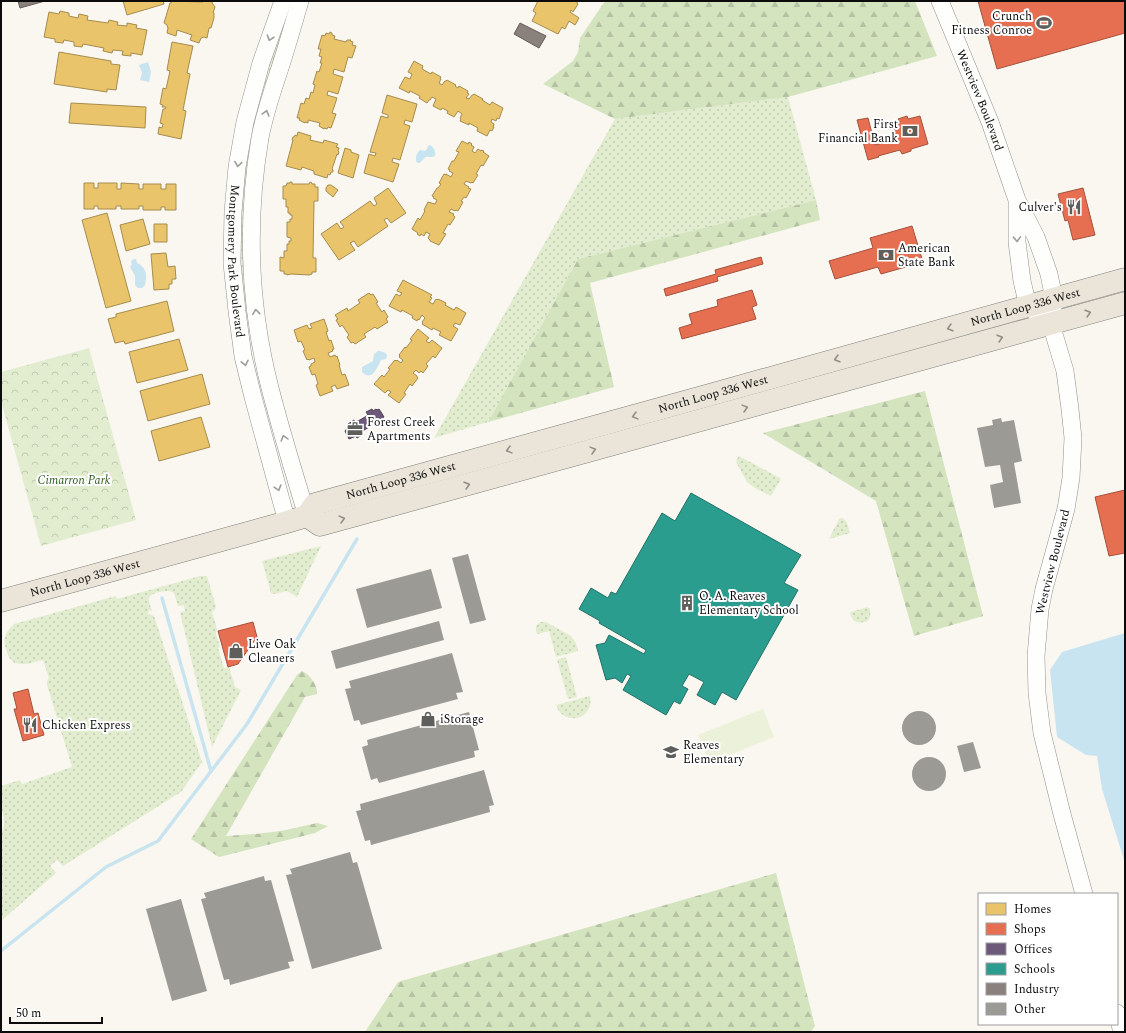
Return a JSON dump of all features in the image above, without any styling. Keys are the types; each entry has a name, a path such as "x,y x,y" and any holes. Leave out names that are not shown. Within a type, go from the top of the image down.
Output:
{"main road":[{"name":"North Loop 336 West","path":"1,601 297,519 315,504 1125,279"},
{"name":"North Loop 336 West","path":"297,519 320,525 1051,324 1125,302"},
{"path":"713,394 716,416"}],"street":[{"name":"Montgomery Park Boulevard","path":"282,1 261,63 246,122 232,212 232,263 243,356 252,397 297,519"},
{"name":"Westview Boulevard","path":"940,1 990,122 1017,200 1036,236 1049,274 1054,299 1051,324 1065,371 1073,438 1071,478 1066,509 1040,609 1036,656 1042,733 1084,893"},
{"name":"Montgomery Park Boulevard","path":"297,519 257,322 252,281 251,250 254,182 260,136 270,98 290,36 298,2"},
{"name":"Westview Boulevard","path":"1017,200 1017,242 1022,281 1028,306"},
{"path":"1028,306 1051,324"},
{"path":"1118,1017 1122,1032"}],"green space":[{"path":"605,1 915,1 937,56 788,97 615,119 543,84 573,61 578,52 580,38"},
{"path":"285,22 288,22 266,96 247,301 244,302 241,291 239,241 241,191 248,144 260,93 281,26"},
{"path":"788,97 816,200 578,259 488,422 434,438 615,119"},
{"path":"816,200 820,220 590,283 614,387 488,422 578,259"},
{"name":"Cimarron Park","path":"89,348 136,520 41,546 1,401 1,372"},
{"path":"925,391 983,616 914,636 876,501 763,433"},
{"path":"739,456 781,479 771,496 747,482 736,462"},
{"path":"841,518 845,520 850,533 829,539 839,519"},
{"path":"321,546 297,597 287,591 275,594 271,593 262,561"},
{"path":"200,576 207,576 216,607 212,612 217,629 216,636 220,647 218,648 224,668 229,667 235,687 241,690 212,747 180,612 185,611 184,605 178,606 174,593 170,591 152,594 149,598 149,603 152,611 149,610 148,614 154,616 202,762 181,792 63,866 57,860 50,866 56,873 1,921 1,834 4,820 1,804 1,786 20,780 22,784 72,767 47,685 49,678 43,660 22,664 12,661 8,655 5,644 7,632 14,624 116,596 117,599"},
{"path":"868,607 870,609 870,618 868,621 856,622 853,619 850,613 851,612"},
{"path":"540,622 546,622 571,636 576,643 578,651 556,657 549,631 538,634 536,632 536,626"},
{"path":"566,657 577,697 568,699 557,660"},
{"path":"302,671 313,681 317,694 305,697 226,836 281,831 317,823 328,826 315,833 219,857 191,839 297,675"},
{"path":"590,696 588,711 578,718 565,716 560,712 556,705"},
{"path":"763,709 774,737 710,763 698,735"},
{"path":"776,873 815,1026 811,1032 365,1032 398,982"}],"water":[{"path":"148,62 151,72 149,82 140,80 142,73 139,65"},
{"path":"430,145 433,147 435,156 426,157 420,163 417,163 416,158 420,150 425,151"},
{"path":"136,259 137,263 143,267 146,272 145,285 142,288 138,288 135,285 135,276 130,267 132,264 131,261"},
{"path":"378,351 387,355 386,359 381,360 374,373 371,375 366,375 362,372 362,367 373,361 374,354"},
{"path":"1125,633 1125,863 1102,789 1097,756 1086,755 1057,737 1050,670 1062,652"}],"building: Homes":[{"path":"123,1 163,1 164,4 127,15"},
{"path":"171,1 213,1 212,3 215,7 213,13 214,18 211,28 209,28 207,38 201,38 199,43 190,40 192,35 177,30 176,36 167,33 168,28 164,23"},
{"path":"537,1 578,1 578,4 573,12 571,10 570,12 579,18 575,25 569,21 565,29 562,27 558,34 532,21 536,13 533,11"},
{"path":"60,11 69,13 69,16 78,18 79,14 88,16 87,20 108,23 109,20 118,22 117,25 127,26 127,23 137,25 136,28 147,30 142,55 131,53 131,56 122,55 123,51 113,50 112,53 103,51 104,48 83,44 82,47 74,46 74,42 64,40 63,43 55,42 55,39 44,37 49,12 59,14"},
{"path":"330,32 335,36 334,39 346,42 347,40 351,40 350,41 353,42 352,45 356,46 352,58 348,57 344,72 334,69 333,74 343,77 338,94 328,91 327,95 337,98 332,113 336,114 331,128 328,127 327,129 324,129 319,126 320,123 308,120 308,123 305,123 299,120 300,118 297,118 301,103 304,104 306,98 309,99 311,92 313,93 315,85 313,84 317,71 319,72 322,63 320,63 322,57 319,56 321,49 318,49 322,35 325,36 326,33 329,34"},
{"path":"172,42 193,46 187,73 190,74 183,110 186,111 181,139 158,134 159,127 162,128 163,124 160,123 163,109 166,107 162,107 163,105 160,104 163,88 166,89 170,71 167,70"},
{"path":"59,52 111,61 111,64 120,65 116,90 107,89 107,92 54,84"},
{"path":"414,61 423,66 422,69 441,77 439,83 442,85 447,80 456,85 455,86 458,88 459,86 468,91 467,93 469,94 466,98 469,99 474,94 490,105 492,102 503,108 499,119 497,118 496,121 492,119 491,122 494,124 494,127 492,131 490,130 487,136 477,131 478,128 469,123 469,125 460,121 462,114 458,111 454,117 447,113 448,111 442,108 441,110 433,106 436,99 432,97 427,103 419,98 420,96 399,88 405,77 410,79 412,74 408,72"},
{"path":"387,95 417,104 412,122 405,120 404,124 410,126 400,160 393,158 392,162 399,164 393,182 364,173 369,154 375,156 376,153 370,152 381,116 388,118 388,115 382,113"},
{"path":"71,103 146,107 145,128 69,123"},
{"path":"298,132 311,136 310,140 323,143 324,140 338,144 336,147 339,148 339,152 332,169 333,172 331,172 330,175 328,174 327,178 314,174 314,171 302,167 301,170 286,166 293,137 295,135 297,136"},
{"path":"462,141 472,144 471,145 474,147 472,151 475,153 478,149 484,151 483,152 489,156 483,166 481,165 476,174 478,175 473,183 466,181 464,184 471,189 466,198 464,197 461,201 463,202 458,211 451,209 449,212 454,214 453,215 455,217 450,225 448,224 443,233 446,234 439,245 430,241 428,238 430,234 426,232 424,236 421,234 420,236 412,229 418,218 420,220 428,202 435,204 437,200 432,196 441,184 439,183 444,174 451,177 453,173 448,169 459,152 456,151"},
{"path":"345,148 359,155 353,178 338,173"},
{"path":"292,182 292,184 309,184 310,182 315,184 315,187 318,187 318,201 314,201 313,258 316,258 316,272 312,272 312,274 309,275 287,275 284,274 284,271 280,271 280,257 284,258 284,251 287,251 287,244 291,241 291,238 287,237 287,222 290,222 292,215 288,213 286,199 283,199 283,186 286,186 287,183"},
{"path":"84,183 94,183 94,188 98,188 98,183 117,183 117,189 121,189 121,183 139,184 139,189 143,189 143,184 161,184 161,189 166,189 166,184 176,184 176,210 165,210 165,207 161,207 161,210 143,210 143,206 139,206 139,209 121,209 121,206 116,206 116,209 98,209 98,206 94,206 94,209 84,209"},
{"path":"328,185 331,185 338,190 333,197 326,191"},
{"path":"388,188 406,213 391,223 387,218 384,220 388,226 358,247 354,241 350,243 355,250 339,260 321,234 337,223 341,229 344,227 340,222 370,201 374,206 377,204 374,198"},
{"path":"107,213 131,301 106,308 82,220"},
{"path":"143,219 150,244 126,251 120,225"},
{"path":"154,224 167,224 167,242 154,242"},
{"path":"166,253 168,267 175,266 176,279 172,279 172,284 169,284 169,289 154,290 151,254"},
{"path":"403,280 432,295 429,302 433,304 436,299 438,299 446,303 445,305 454,310 456,307 466,313 460,325 455,323 453,326 458,329 451,341 439,335 441,332 433,328 432,330 422,324 425,318 422,315 417,321 412,318 413,316 402,310 401,312 389,306 396,294 400,296 402,293 397,291"},
{"path":"369,293 371,295 373,294 378,302 376,303 382,312 384,310 388,317 386,319 388,322 377,329 375,327 364,334 366,337 355,344 353,342 351,343 347,337 349,335 342,325 340,327 336,320 338,319 335,315 347,308 348,311 360,303 358,300"},
{"path":"167,301 174,331 125,344 124,341 115,343 108,319 116,317 116,314"},
{"path":"324,319 328,331 326,332 329,341 331,340 334,349 328,353 330,357 335,355 336,357 337,356 342,375 345,374 349,385 337,389 335,385 331,387 333,391 320,396 316,385 318,384 315,374 312,375 309,367 315,362 314,358 307,360 303,351 305,350 301,341 298,342 294,330 307,325 309,329 312,328 310,324"},
{"path":"418,329 429,338 426,341 429,343 432,340 442,348 435,358 433,356 426,364 428,366 423,373 421,371 419,373 416,370 413,373 418,378 412,386 410,384 404,393 406,394 399,403 388,395 391,392 388,390 385,393 374,384 382,375 384,377 390,369 388,368 395,360 401,363 403,360 399,357 399,355 412,340 410,339"},
{"path":"179,339 188,370 137,383 129,352"},
{"path":"202,374 210,404 148,421 140,391"},
{"path":"201,417 210,447 159,461 151,431"}],"building: Shops":[{"path":"978,1 1125,1 1125,33 997,69"},
{"name":"First Financial Bank","path":"907,116 908,119 920,116 928,144 911,149 911,151 902,154 900,150 868,160 857,120 868,118 875,145 897,139 893,124 899,122 898,119"},
{"name":"Culver's","path":"1083,188 1095,235 1073,240 1068,220 1065,221 1058,194"},
{"name":"American State Bank","path":"912,226 923,262 881,274 878,267 835,279 829,261 873,248 870,238"},
{"path":"761,257 763,264 717,277 718,281 666,296 664,289 716,274 715,270"},
{"path":"752,290 757,305 752,307 756,319 682,339 679,328 692,324 689,314 718,306 717,300"},
{"path":"1125,490 1125,553 1109,556 1095,497"},
{"name":"Live Oak Cleaners","path":"253,622 257,637 238,664 228,667 218,631"},
{"name":"Chicken Express","path":"28,689 34,714 38,713 44,735 23,741 14,709 17,709 13,693"}],"building: Offices":[{"path":"372,409 373,411 379,409 381,412 384,417 382,418 383,420 380,421 381,423 376,427 374,424 361,432 362,435 357,438 356,436 349,439 345,431 349,426 348,424 354,420 355,422 365,417 368,415 366,412"}],"building: Schools":[{"name":"O. A. Reaves Elementary School","path":"691,493 801,555 784,583 798,590 736,700 722,692 715,705 697,695 704,682 689,674 682,686 688,689 680,704 674,701 666,715 623,690 631,676 627,674 622,683 615,678 606,680 596,645 605,643 609,635 644,654 646,650 599,623 600,621 579,609 591,588 608,598 611,592 616,594 662,513 675,521"}],"building: Industry":[{"path":"18,1 45,1 20,8"},
{"path":"520,23 546,36 539,48 514,34"}],"building: Other":[{"path":"1001,418 1002,422 1014,420 1022,461 1014,463 1021,503 994,508 990,485 1003,482 1000,465 985,467 977,428 993,425 992,420"},
{"path":"468,554 486,620 470,624 452,558"},
{"path":"431,569 442,608 367,628 356,589"},
{"path":"439,621 444,640 336,669 331,651"},
{"path":"452,653 463,692 456,693 458,699 361,725 359,720 354,721 345,689 351,688 349,681"},
{"path":"919,711 931,716 936,728 931,740 919,745 907,740 902,728 907,716"},
{"path":"469,712 479,750 474,751 475,757 379,783 377,778 371,780 362,747 368,745 367,740"},
{"path":"973,742 981,768 964,772 957,746"},
{"path":"929,757 941,762 946,774 941,786 929,791 917,786 912,774 917,762"},
{"path":"484,770 494,805 489,806 490,812 371,845 370,840 365,841 356,811 361,810 360,804"},
{"path":"350,852 353,863 357,862 382,949 312,969 286,875 292,874 290,869"},
{"path":"264,876 265,881 271,880 294,961 288,962 290,968 230,985 229,979 224,980 201,899 206,898 204,893"},
{"path":"181,899 207,991 172,1001 146,909"}],"waterway":[{"path":"1,951 106,867 158,841 247,724 357,539"},
{"path":"162,598 211,771"}],"place":[{"name":"Crunch Fitness Conroe","path":"1044,23"},
{"name":"First Financial Bank","path":"910,131"},
{"name":"Culver's","path":"1074,207"},
{"name":"American State Bank","path":"886,255"},
{"name":"Forest Creek Apartments","path":"355,429"},
{"name":"O. A. Reaves Elementary School","path":"687,603"},
{"name":"Live Oak Cleaners","path":"236,651"},
{"name":"iStorage","path":"428,719"},
{"name":"Chicken Express","path":"30,725"},
{"name":"Reaves Elementary","path":"671,752"}]}
